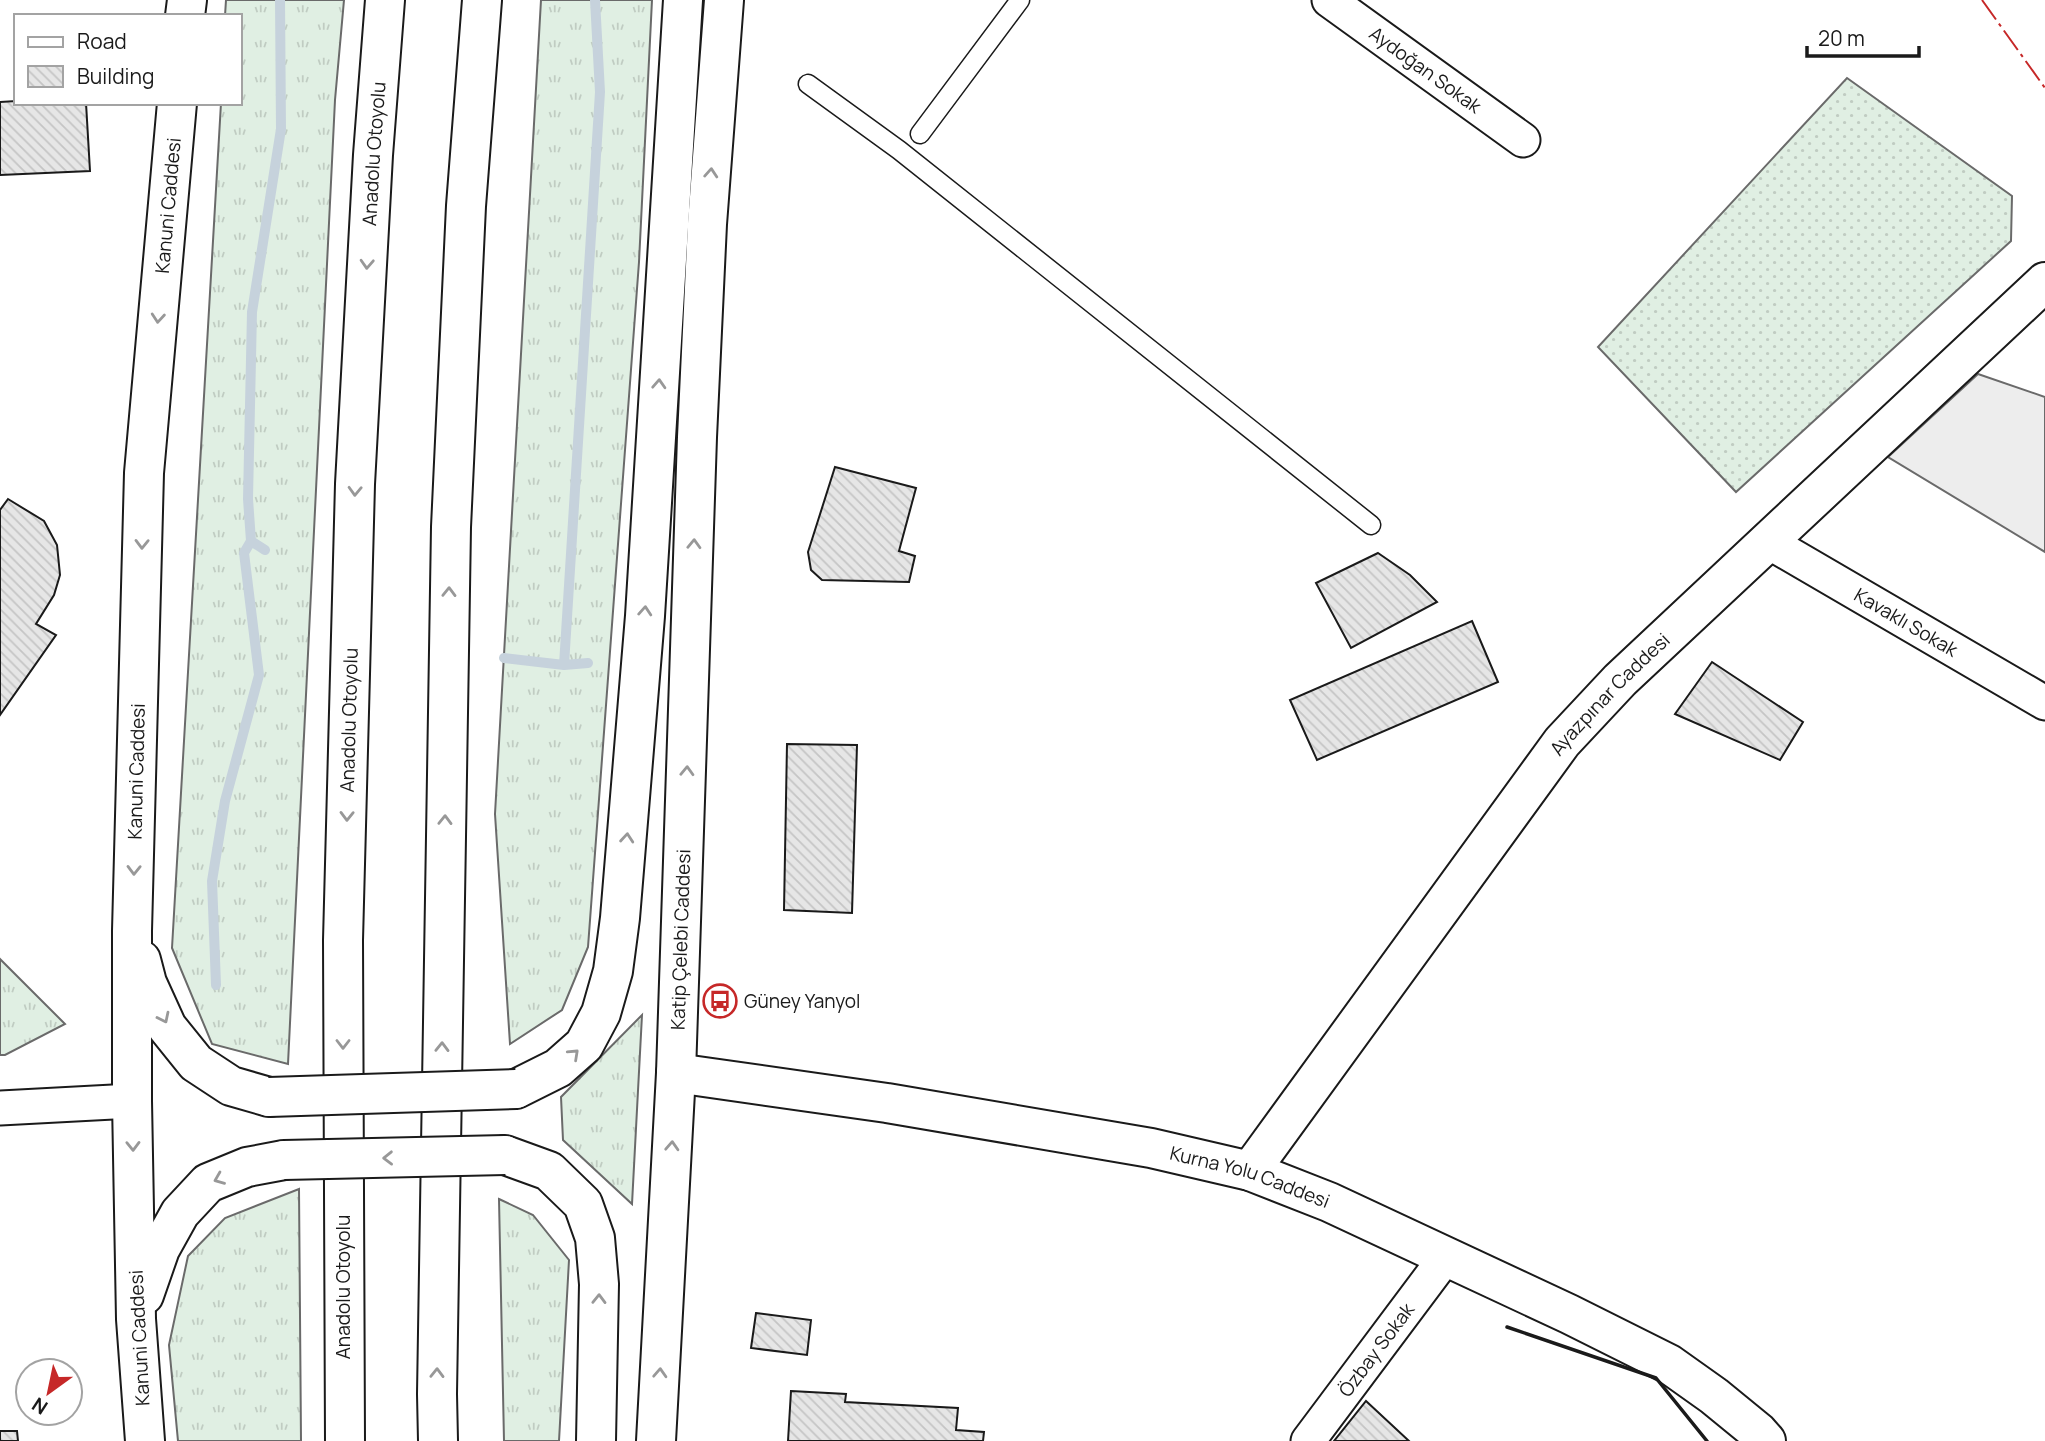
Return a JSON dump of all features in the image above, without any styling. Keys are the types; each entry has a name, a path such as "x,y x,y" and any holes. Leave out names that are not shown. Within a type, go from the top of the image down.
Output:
{"main road":[{"name":"Anadolu Otoyolu","path":"345,1441 343,940 355,484 373,155 385,0"},
{"path":"438,1441 438,1284 451,527 466,206 482,0"},
{"path":"132,931 147,983 167,1027 196,1063 231,1086 269,1097 516,1088 558,1068 583,1045 601,1013 614,971 620,918 645,616 683,0"},
{"path":"698,437 707,224 724,0"},
{"path":"678,69 698,437"},
{"name":"Kanuni Caddesi","path":"145,1441 136,1319 132,931 144,473 177,105"},
{"name":"Ayazpınar Caddesi","path":"1250,1171 1562,742 1614,687 1767,541 2045,282"},
{"name":"Katip Çelebi Caddesi","path":"656,1441 676,1073 698,437"},
{"name":"Kurna Yolu Caddesi","path":"676,1073 887,1103 1151,1148 1250,1171 1329,1202 1569,1314 1669,1364 1714,1396 1766,1441"},
{"path":"136,1319 160,1249 180,1213 208,1183 247,1167 284,1160 505,1155 549,1171 583,1204 595,1238 600,1284 596,1441"}],"street":[{"name":"Aydoğan Sokak","path":"1329,0 1523,140"},
{"name":"Kavaklı Sokak","path":"1767,541 2045,703"},
{"path":"0,1108 132,1101"},
{"name":"Özbay Sokak","path":"1308,1441 1445,1258"}],"lane":[{"path":"920,134 1020,0"},
{"path":"808,84 899,150 1371,524"}],"green space":[{"path":"226,0 344,0 335,100 288,1064 212,1044 172,948 221,105 242,105 242,14 225,14"},
{"path":"541,0 652,0 639,262 588,947 562,1010 510,1044 495,814"},
{"path":"1847,78 2012,196 2011,241 1736,492 1598,347"},
{"path":"0,959 65,1024 5,1055 0,1055"},
{"path":"642,1015 632,1204 563,1140 561,1097"},
{"path":"299,1189 301,1441 178,1441 169,1345 188,1256 225,1218"},
{"path":"499,1199 533,1215 569,1260 559,1441 504,1441"}],"shaded area":[{"path":"1978,374 2045,397 2045,552 1888,457"}],"building":[{"path":"14,101 14,105 86,105 90,171 0,175 0,102"},
{"path":"835,467 916,488 899,551 915,556 909,582 822,580 811,570 808,552"},
{"path":"8,499 44,521 57,545 60,575 54,595 36,624 56,635 0,715 0,510"},
{"path":"1378,553 1410,575 1437,602 1351,648 1316,583"},
{"path":"1472,621 1498,682 1317,760 1290,700"},
{"path":"1712,662 1803,722 1780,760 1675,714"},
{"path":"787,744 857,745 852,913 784,910"},
{"path":"756,1313 811,1320 807,1355 751,1348"},
{"path":"791,1391 846,1394 845,1402 958,1408 956,1430 984,1432 983,1441 788,1441"},
{"path":"1366,1401 1409,1441 1334,1441"},
{"path":"0,1431 17,1431 18,1441 0,1441"}],"waterway":[{"path":"216,985 212,881 225,801 259,675 244,553 251,541 248,499 252,312 281,129 280,0"},
{"path":"564,665 600,92 595,0"},
{"path":"251,541 265,550"},
{"path":"504,658 564,665 588,663"}],"wall":[{"path":"1507,1327 1656,1378 1707,1441"}],"power":[{"path":"1982,0 2045,88"}],"place":[{"name":"Güney Yanyol","path":"720,1001"}]}
